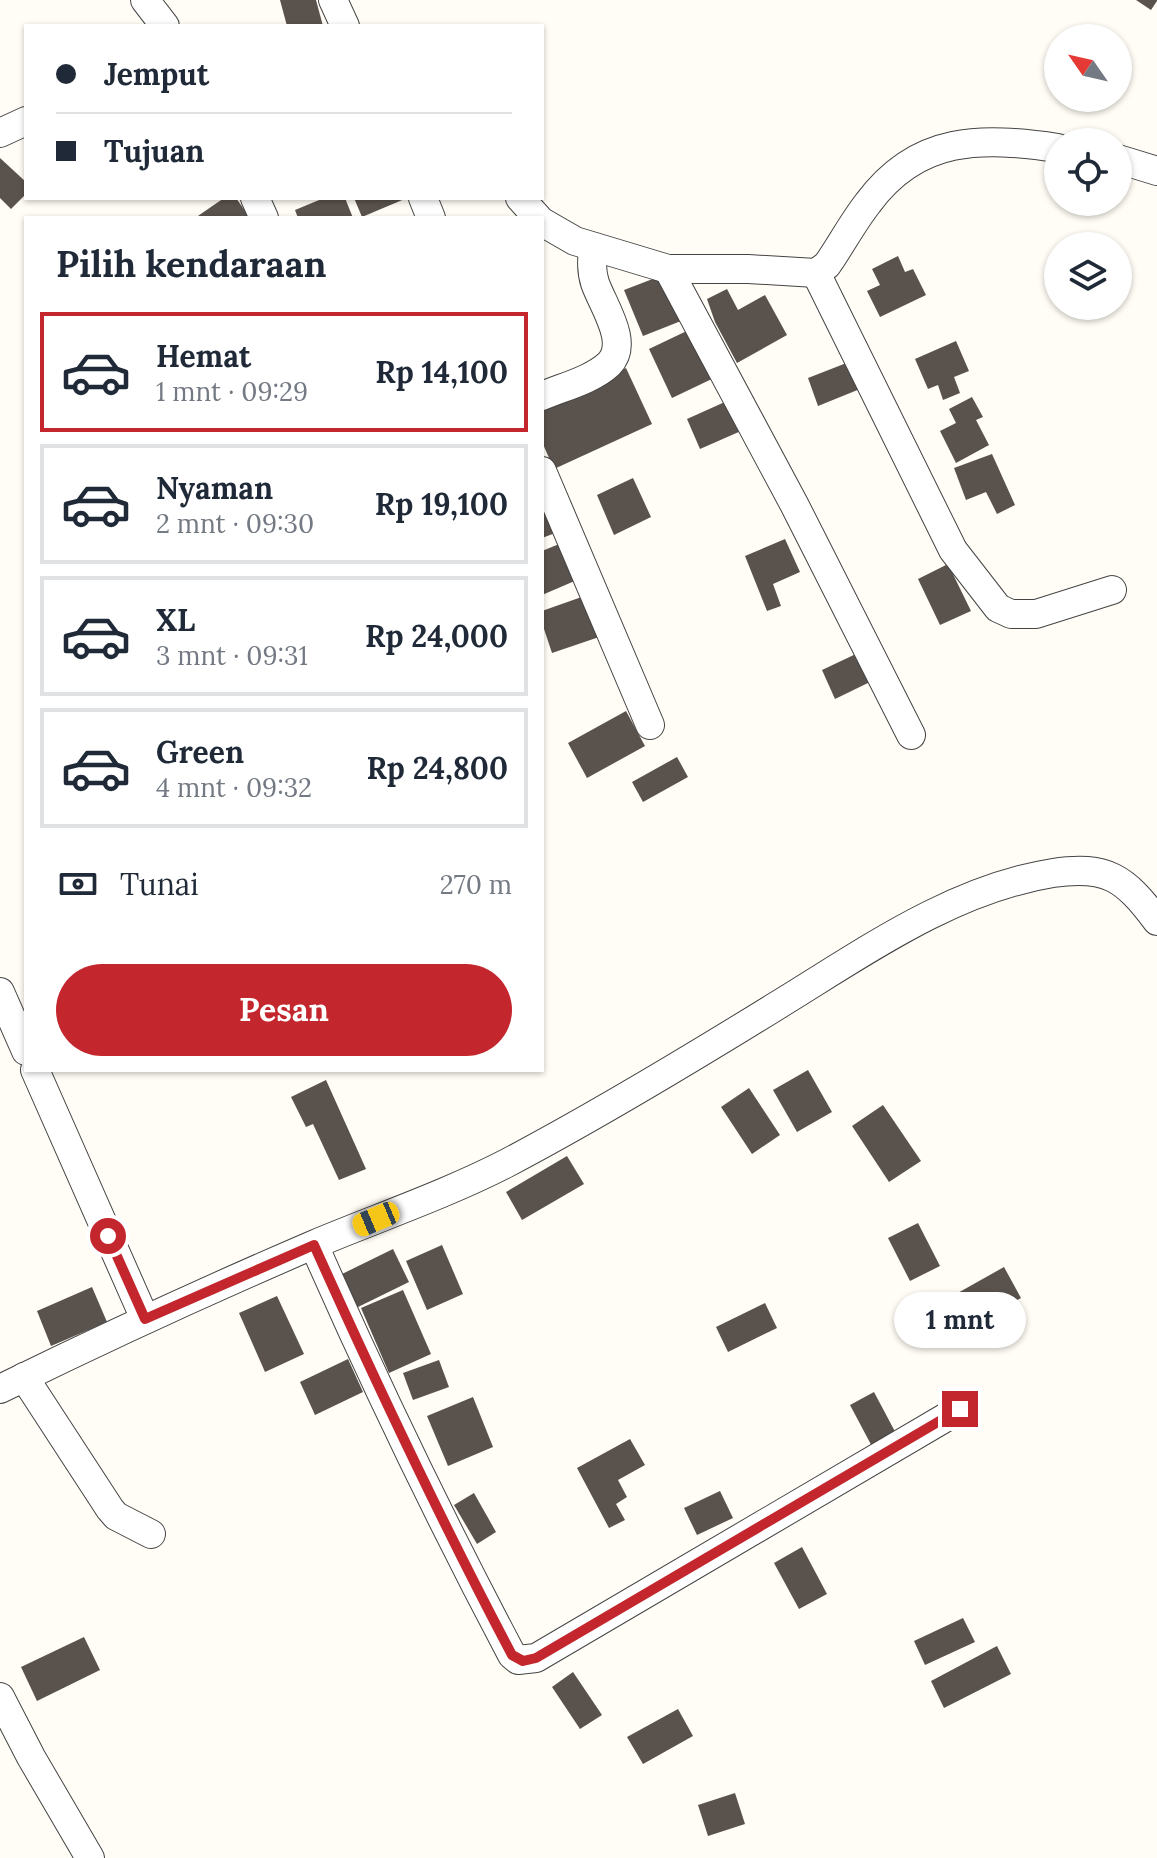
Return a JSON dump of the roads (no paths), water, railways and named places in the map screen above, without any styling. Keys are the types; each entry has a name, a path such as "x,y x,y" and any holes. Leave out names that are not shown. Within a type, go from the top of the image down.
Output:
{"street":[{"path":"145,0 163,24"},
{"path":"333,0 344,24"},
{"path":"0,133 24,122"},
{"path":"544,223 561,234 593,247 668,269 816,273 827,265 878,190 910,160 939,149 988,142 1044,147"},
{"path":"1132,163 1157,171"},
{"path":"522,200 536,216"},
{"path":"544,395 596,374 615,355 617,345 613,327 591,268 593,247"},
{"path":"668,269 794,504 911,735"},
{"path":"816,273 953,550 998,608 1011,614 1036,614 1112,590"},
{"path":"544,476 650,725"},
{"path":"151,1534 116,1516 12,1383 145,1319 503,1165 628,1097 900,931 982,893 1049,874 1088,869 1115,878 1138,895 1157,921"},
{"path":"0,992 24,1046"},
{"path":"36,1072 145,1319"},
{"path":"314,1245 473,1581 512,1655 518,1660 536,1658 960,1409"},
{"path":"0,1697 90,1858"}]}
